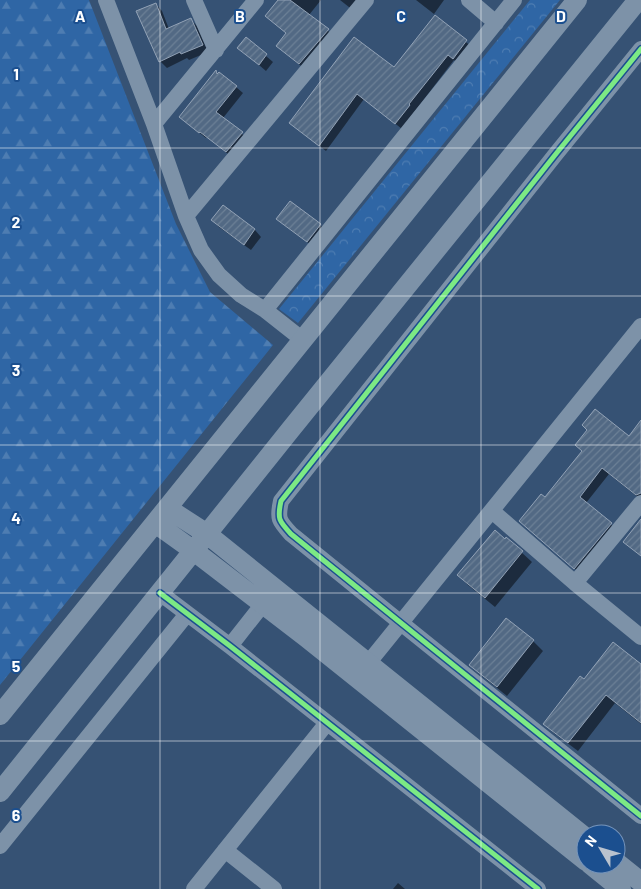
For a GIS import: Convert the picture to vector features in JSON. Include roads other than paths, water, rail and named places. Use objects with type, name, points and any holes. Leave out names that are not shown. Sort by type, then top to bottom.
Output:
[{"type":"street","points":[[106,0],[154,124],[186,216],[201,250],[220,275],[241,295],[265,310],[303,340]]},
{"type":"street","points":[[194,0],[216,50]]},
{"type":"street","points":[[154,124],[256,0]]},
{"type":"street","points":[[186,216],[366,0]]},
{"type":"street","points":[[469,0],[496,23]]},
{"type":"street","points":[[265,310],[514,0]]},
{"type":"street","points":[[0,715],[577,0]]},
{"type":"street","points":[[0,792],[638,0]]},
{"type":"street","points":[[641,49],[549,162],[281,501],[279,513],[281,523],[291,534],[641,816]]},
{"type":"street","points":[[363,671],[641,326]]},
{"type":"street","points":[[575,584],[641,503]]},
{"type":"street","points":[[492,511],[575,584],[641,637]]},
{"type":"street","points":[[161,516],[207,534],[363,671],[576,852]]},
{"type":"street","points":[[161,516],[194,550],[263,604],[363,671],[576,831]]},
{"type":"street","points":[[160,592],[538,889]]},
{"type":"street","points":[[230,646],[263,604]]},
{"type":"street","points":[[0,846],[187,614]]},
{"type":"street","points":[[194,889],[327,723]]},
{"type":"street","points":[[225,850],[274,889]]},
{"type":"street","points":[[626,870],[641,882]]},
{"type":"street","points":[[602,874],[621,889]]}]
